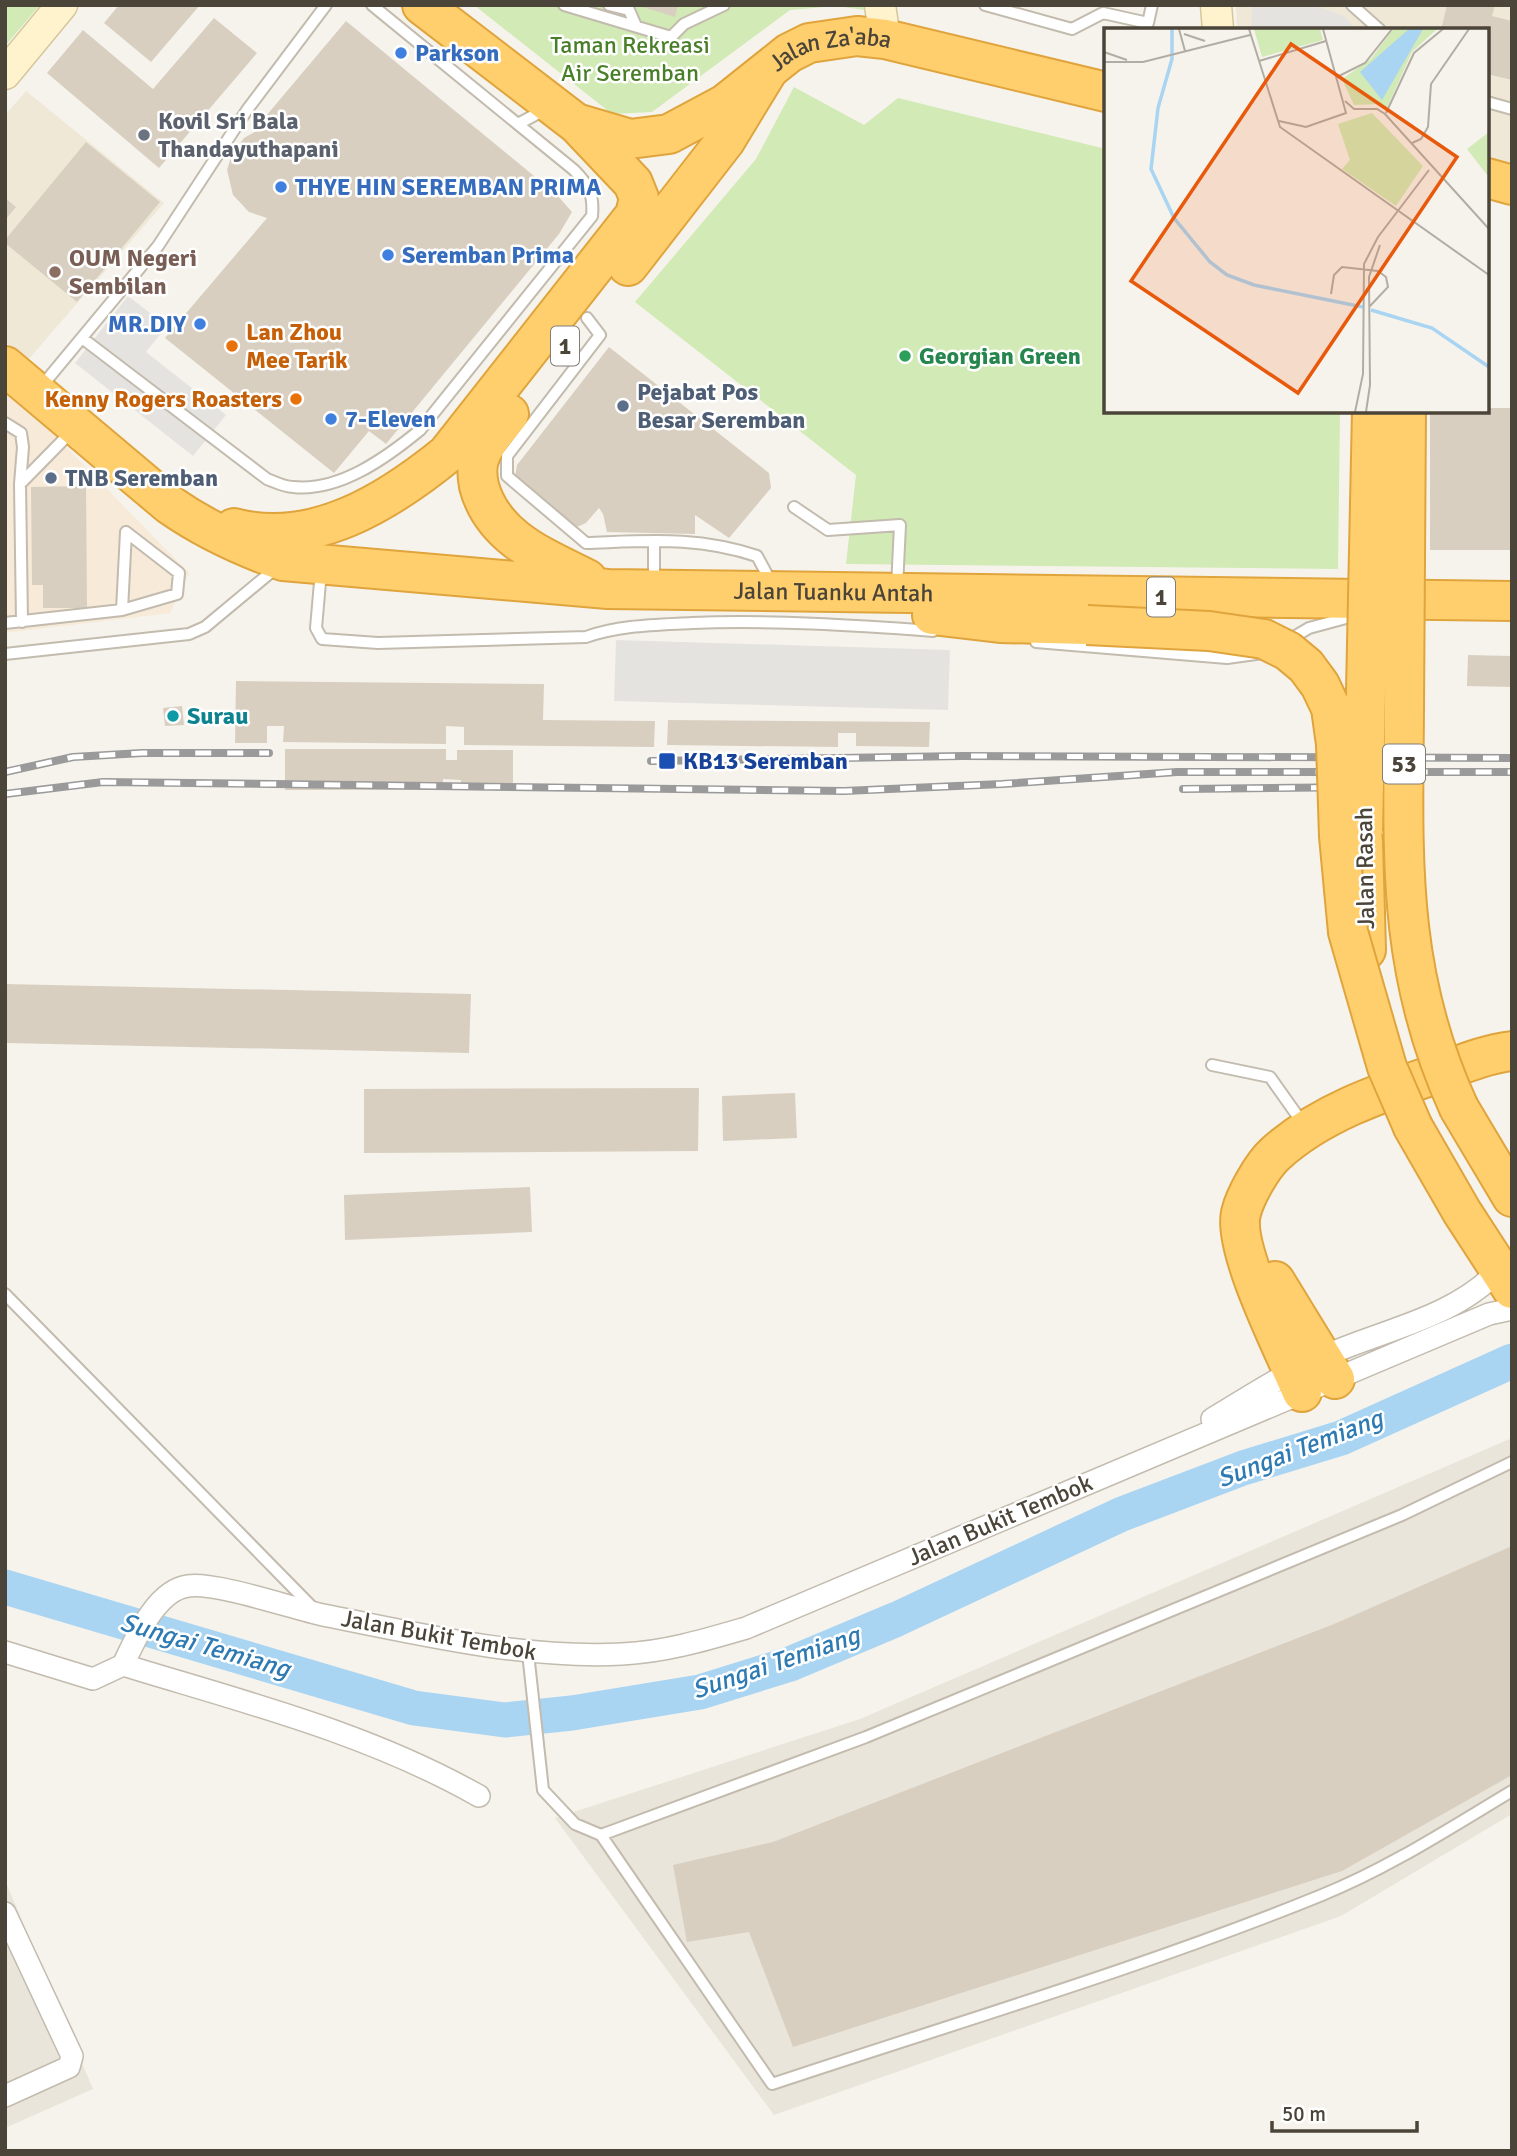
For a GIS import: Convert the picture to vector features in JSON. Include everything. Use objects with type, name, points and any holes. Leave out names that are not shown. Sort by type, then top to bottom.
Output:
[{"type":"highway","name":"1","points":[[5,366],[170,505],[249,532],[291,534],[326,526],[410,484],[447,454],[635,215],[639,198],[633,183],[565,114],[426,7]]},
{"type":"highway","name":"Jalan Za'aba","points":[[565,114],[630,139],[669,134],[725,104],[789,53],[809,43],[857,36],[883,22],[1104,91]]},
{"type":"highway","name":"1","points":[[608,589],[539,555],[507,533],[491,515],[477,476],[480,455],[498,428],[725,141],[767,72]]},
{"type":"highway","points":[[1489,179],[1512,185]]},
{"type":"highway","points":[[1489,202],[1512,207]]},
{"type":"highway","name":"Jalan Rasah","points":[[1372,413],[1363,841],[1369,1008],[1387,1067],[1413,1127],[1505,1280]]},
{"type":"highway","name":"Jalan Rasah","points":[[1406,413],[1406,918],[1425,1018],[1441,1067],[1464,1117],[1512,1197]]},
{"type":"highway","name":"Jalan Tuanku Antah","points":[[170,505],[196,523],[242,546],[283,561],[608,589],[1512,601]]},
{"type":"highway","points":[[785,591],[886,609],[1000,623],[1242,634],[1264,639],[1288,651],[1306,666],[1331,708],[1348,932],[1369,1008]]},
{"type":"highway","points":[[1313,1375],[1247,1264],[1240,1215],[1259,1176],[1273,1155],[1308,1130],[1372,1096],[1471,1061],[1512,1051]]},
{"type":"highway","points":[[1464,1117],[1512,1168]]},
{"type":"street","points":[[5,74],[62,5]]},
{"type":"street","points":[[1216,5],[1218,28]]},
{"type":"street","name":"Jalan Bukit Tembok","points":[[123,1665],[153,1613],[169,1593],[187,1586],[209,1588],[320,1614],[528,1653],[622,1654],[677,1647],[746,1629],[1141,1461],[1452,1306],[1481,1288],[1505,1280]]},
{"type":"street","name":"Jalan Bukit Tembok","points":[[1313,1375],[1489,1314],[1512,1309]]},
{"type":"street","points":[[5,1652],[93,1679],[123,1665],[354,1736],[431,1768],[479,1796]]},
{"type":"street","points":[[5,1913],[72,2056],[69,2067],[5,2096]]},
{"type":"lane","points":[[36,393],[158,246],[247,110],[326,5]]},
{"type":"lane","points":[[82,338],[267,479],[291,487],[314,487],[335,481],[390,454],[420,430],[592,216],[594,198],[587,183],[372,5]]},
{"type":"lane","points":[[564,5],[671,37],[684,24],[724,5]]},
{"type":"lane","points":[[609,5],[629,10],[636,26]]},
{"type":"lane","points":[[985,5],[1072,29],[1103,13],[1148,23],[1152,5]]},
{"type":"lane","points":[[1352,5],[1378,28]]},
{"type":"lane","points":[[1489,103],[1512,109]]},
{"type":"lane","points":[[518,124],[565,114]]},
{"type":"lane","points":[[587,318],[600,335],[507,456],[506,476],[586,543],[654,541],[722,544],[757,556],[785,591]]},
{"type":"lane","points":[[5,423],[21,433],[23,447],[20,484],[22,622]]},
{"type":"lane","points":[[20,484],[76,426]]},
{"type":"lane","points":[[794,507],[828,530],[900,525],[896,593]]},
{"type":"lane","points":[[5,622],[122,610],[177,594],[179,573],[126,532],[122,610]]},
{"type":"lane","points":[[654,541],[654,588]]},
{"type":"lane","points":[[5,654],[189,634],[205,627],[283,561]]},
{"type":"lane","points":[[322,565],[316,628],[322,639],[389,643],[586,637],[608,630],[643,625],[751,621],[942,632]]},
{"type":"lane","points":[[1024,641],[1213,657],[1248,657],[1267,652],[1309,628],[1380,608],[1426,601]]},
{"type":"lane","points":[[1212,1065],[1270,1077],[1287,1097],[1308,1130]]},
{"type":"lane","points":[[5,1294],[320,1614]]},
{"type":"lane","points":[[601,1835],[866,1737],[1402,1515],[1512,1462]]},
{"type":"lane","points":[[528,1653],[542,1790],[575,1824],[601,1835],[772,2084],[1110,1972],[1323,1895],[1407,1854],[1512,1791]]},
{"type":"shaded area","points":[[1236,5],[1512,5],[1512,174],[1489,168],[1489,28],[1237,28]]},
{"type":"shaded area","points":[[1252,5],[1314,5],[1344,16],[1355,28],[1251,28]]},
{"type":"shaded area","name":"OUM Negeri Sembilan","points":[[26,91],[164,203],[27,361],[5,342],[5,115]]},
{"type":"shaded area","points":[[128,296],[167,326],[146,352],[226,415],[193,456],[75,363]]},
{"type":"shaded area","name":"TNB Seremban","points":[[5,384],[189,573],[170,613],[5,633]]},
{"type":"shaded area","points":[[616,640],[950,650],[948,710],[614,701]]},
{"type":"shaded area","points":[[1512,1438],[1512,1814],[1341,1916],[774,2115],[555,1818],[860,1719]]},
{"type":"shaded area","points":[[5,1880],[93,2089],[5,2128]]},
{"type":"green space","points":[[5,5],[40,5],[5,46]]},
{"type":"green space","name":"Taman Rekreasi Air Seremban","points":[[474,5],[871,5],[872,11],[836,6],[790,10],[652,112],[612,114]]},
{"type":"green space","name":"Georgian Green","points":[[794,87],[864,125],[898,98],[1104,149],[1104,413],[1340,413],[1338,569],[846,564],[856,475],[635,302],[756,159]]},
{"type":"building","points":[[119,5],[200,5],[151,62],[104,23]]},
{"type":"building","points":[[636,5],[678,5],[675,17]]},
{"type":"building","points":[[1447,5],[1495,5],[1492,16],[1512,21],[1512,80],[1489,74],[1489,28],[1441,28]]},
{"type":"building","points":[[214,18],[257,53],[159,168],[47,73],[83,30],[153,89]]},
{"type":"building","name":"Seremban Prima","points":[[346,21],[557,195],[572,212],[559,234],[386,444],[369,431],[334,473],[165,338],[267,218],[249,212],[233,195],[227,170],[232,154],[244,138],[272,122],[266,116]]},
{"type":"building","points":[[86,142],[160,202],[77,302],[5,243],[5,240]]},
{"type":"building","points":[[5,198],[16,207],[5,220]]},
{"type":"building","name":"Pejabat Pos Besar Seremban","points":[[609,347],[769,473],[771,488],[729,538],[695,515],[695,534],[607,532],[599,508],[586,523],[577,527],[515,476],[517,465]]},
{"type":"building","points":[[1489,408],[1512,408],[1512,550],[1430,550],[1430,413],[1489,413]]},
{"type":"building","points":[[86,486],[87,608],[43,608],[43,585],[32,585],[31,487]]},
{"type":"building","points":[[1468,655],[1512,656],[1512,687],[1467,686]]},
{"type":"building","points":[[236,681],[544,684],[543,720],[655,721],[654,747],[464,745],[464,727],[446,726],[446,744],[283,742],[284,726],[267,726],[267,743],[235,743]]},
{"type":"building","name":"Surau","points":[[182,706],[184,725],[165,726],[163,708]]},
{"type":"building","points":[[668,720],[930,722],[929,747],[856,746],[856,733],[838,733],[838,747],[667,745]]},
{"type":"building","points":[[285,749],[446,749],[446,760],[457,760],[457,750],[513,750],[513,790],[461,790],[461,780],[443,779],[443,790],[285,790]]},
{"type":"building","points":[[5,984],[471,994],[469,1053],[5,1043]]},
{"type":"building","points":[[699,1088],[698,1151],[364,1153],[364,1089]]},
{"type":"building","points":[[795,1093],[797,1138],[723,1141],[722,1096]]},
{"type":"building","points":[[530,1187],[532,1232],[345,1240],[344,1195]]},
{"type":"building","points":[[1512,1546],[1512,1775],[1342,1871],[793,2047],[749,1932],[687,1942],[673,1865],[773,1842],[1334,1624]]},
{"type":"waterway","name":"Sungai Temiang","points":[[5,1587],[414,1708],[505,1720],[572,1713],[700,1692],[790,1664],[897,1619],[1122,1514],[1243,1468],[1341,1438],[1512,1361]]},
{"type":"railway","points":[[5,772],[73,757],[142,753],[269,753]]},
{"type":"railway","points":[[651,761],[963,756],[1512,758]]},
{"type":"railway","points":[[5,794],[103,782],[844,791],[1177,772],[1512,772]]},
{"type":"railway","points":[[1183,789],[1372,787]]},
{"type":"place","name":"Parkson","points":[[401,53]]},
{"type":"place","name":"Kovil Sri Bala Thandayuthapani","points":[[144,135]]},
{"type":"place","name":"THYE HIN SEREMBAN PRIMA","points":[[281,187]]},
{"type":"place","name":"Seremban Prima","points":[[388,255]]},
{"type":"place","name":"OUM Negeri Sembilan","points":[[55,272]]},
{"type":"place","name":"MR.DIY","points":[[200,324]]},
{"type":"place","name":"Lan Zhou Mee Tarik","points":[[232,346]]},
{"type":"place","name":"Georgian Green","points":[[905,356]]},
{"type":"place","name":"Kenny Rogers Roasters","points":[[296,399]]},
{"type":"place","name":"Pejabat Pos Besar Seremban","points":[[623,406]]},
{"type":"place","name":"7-Eleven","points":[[331,419]]},
{"type":"place","name":"TNB Seremban","points":[[51,478]]},
{"type":"place","name":"Surau","points":[[173,716]]},
{"type":"place","name":"KB13 Seremban","points":[[667,761]]}]
